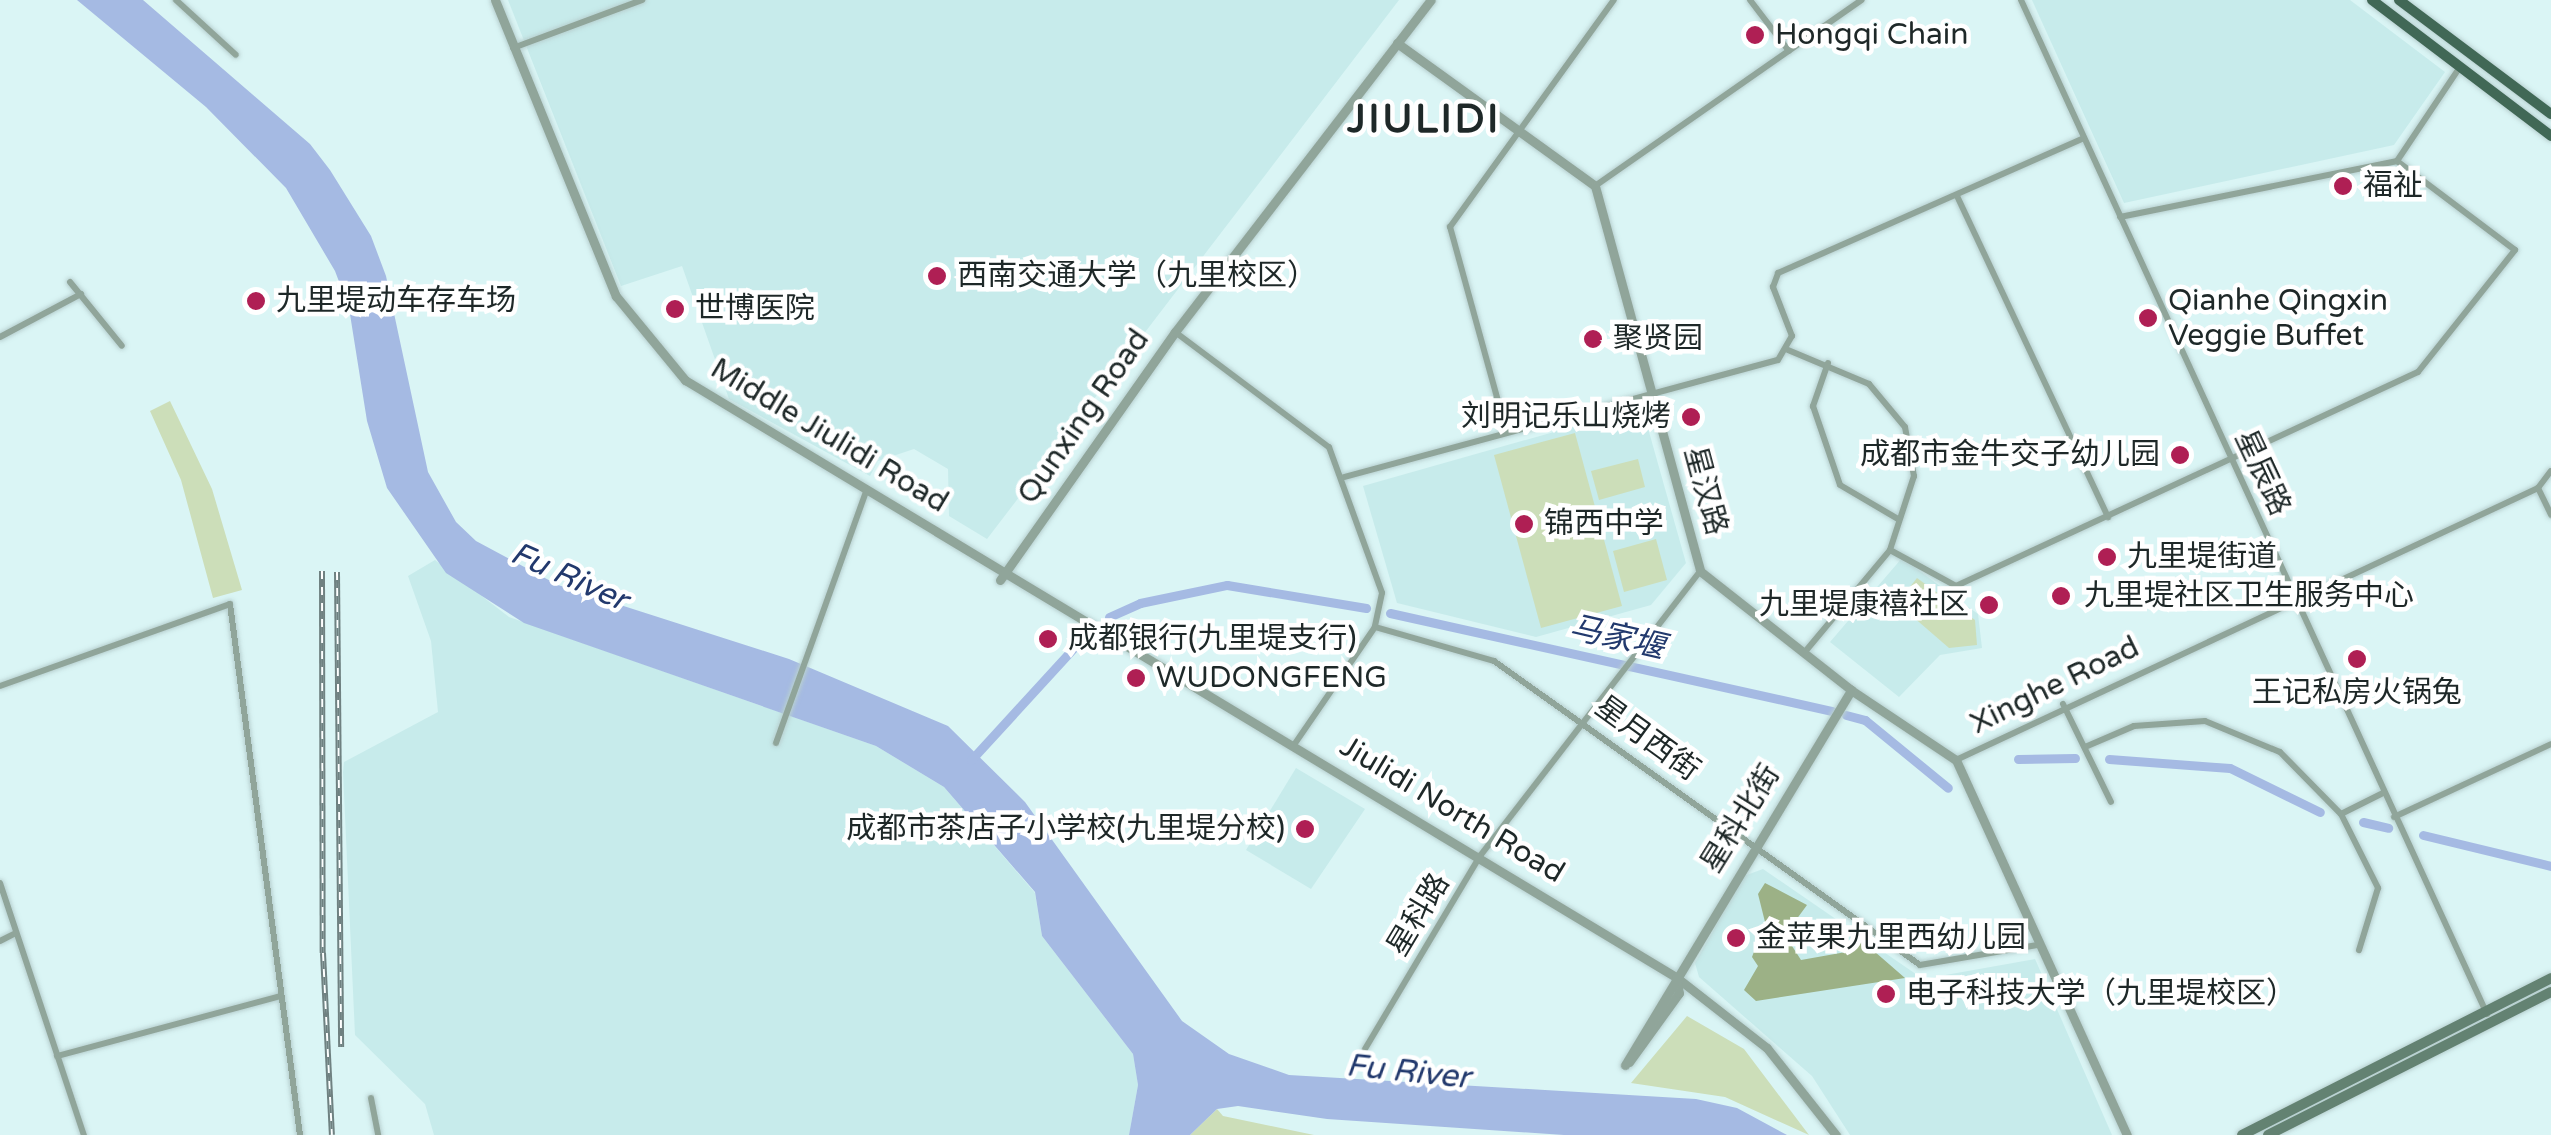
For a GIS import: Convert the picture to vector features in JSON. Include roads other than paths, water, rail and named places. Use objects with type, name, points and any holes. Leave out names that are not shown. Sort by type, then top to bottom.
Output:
[{"type":"main road","points":[[2372,0],[2551,136]]},
{"type":"main road","points":[[2399,0],[2551,114]]},
{"type":"main road","points":[[2268,1135],[2551,978]]},
{"type":"main road","points":[[2242,1135],[2487,1014],[2551,992]]},
{"type":"street","points":[[176,0],[236,55]]},
{"type":"street","name":"Middle Jiulidi Road","points":[[495,0],[602,267],[645,336],[714,402],[867,489],[1004,575]]},
{"type":"street","points":[[513,48],[642,0]]},
{"type":"street","name":"Qunxing Road","points":[[1004,575],[1175,332],[1431,0]]},
{"type":"street","points":[[1506,430],[1450,227],[1516,128],[1614,0]]},
{"type":"street","points":[[1750,0],[1790,51]]},
{"type":"street","points":[[1397,43],[1595,186],[1862,0]]},
{"type":"street","name":"星辰路","points":[[2021,0],[2487,1014]]},
{"type":"street","points":[[2120,218],[2397,161],[2460,67]]},
{"type":"street","points":[[1344,476],[1778,360],[1788,350],[1792,336],[1773,287],[1778,273],[2084,138]]},
{"type":"street","points":[[1890,550],[1956,586],[2418,372],[2515,250],[2397,161]]},
{"type":"street","name":"星汉路","points":[[1595,186],[1700,571],[1851,690],[1956,760]]},
{"type":"street","points":[[1957,196],[2108,517]]},
{"type":"street","points":[[70,282],[122,346]]},
{"type":"street","points":[[0,338],[81,294]]},
{"type":"street","points":[[1175,332],[1329,447],[1344,476],[1382,593],[1375,628],[1294,744]]},
{"type":"street","points":[[1788,350],[1828,363],[1869,384],[1905,427],[1914,476],[1890,550],[1804,653]]},
{"type":"street","points":[[1828,363],[1813,406],[1840,486],[1898,519]]},
{"type":"street","name":"Xinghe Road","points":[[1956,760],[2064,704],[2538,488],[2551,471]]},
{"type":"street","points":[[2538,488],[2551,515]]},
{"type":"street","points":[[777,740],[867,489]]},
{"type":"street","name":"星科路","points":[[1366,1049],[1480,856],[1581,719],[1700,571]]},
{"type":"street","name":"Jiulidi North Road","points":[[1004,575],[1294,744],[1676,977],[1768,1048],[1836,1135]]},
{"type":"street","points":[[0,686],[230,604],[300,1135]]},
{"type":"street","name":"星月西街","points":[[1375,628],[1494,661],[1581,719],[1920,965],[2038,945]]},
{"type":"street","name":"星科北街","points":[[1676,977],[1851,690]]},
{"type":"street","points":[[2064,704],[2110,802]]},
{"type":"street","points":[[2085,747],[2134,726],[2205,721],[2280,752],[2341,814],[2378,888],[2358,950]]},
{"type":"street","points":[[2394,817],[2551,744]]},
{"type":"street","points":[[1956,760],[2127,1135]]},
{"type":"street","points":[[2341,814],[2383,794]]},
{"type":"street","points":[[0,883],[84,1135]]},
{"type":"street","points":[[0,940],[16,933]]},
{"type":"street","points":[[1676,977],[1679,993],[1642,1053],[1625,1065],[1643,1034],[1676,977]]},
{"type":"street","points":[[57,1056],[282,996]]},
{"type":"street","points":[[371,1098],[378,1135]]},
{"type":"water","points":[[77,0],[143,0],[310,144],[330,170],[371,236],[386,276],[428,472],[456,522],[476,541],[558,585],[789,659],[948,726],[1025,802],[1182,1021],[1229,1054],[1289,1075],[1696,1099],[1737,1108],[1787,1135],[1564,1135],[1327,1119],[1238,1106],[1217,1109],[1190,1135],[1129,1135],[1138,1085],[1133,1054],[1042,936],[1035,892],[944,787],[876,746],[524,623],[446,573],[387,488],[367,421],[349,308],[335,271],[286,188],[206,107]]},
{"type":"waterway","name":"马家堰","points":[[1109,617],[1140,603],[1227,585],[1366,608]]},
{"type":"waterway","name":"马家堰","points":[[1390,613],[1832,711]]},
{"type":"waterway","name":"马家堰","points":[[971,760],[1081,640]]},
{"type":"waterway","name":"马家堰","points":[[1846,715],[1865,720],[1948,788]]},
{"type":"waterway","name":"马家堰","points":[[2018,759],[2075,758]]},
{"type":"waterway","name":"马家堰","points":[[2109,759],[2230,768],[2320,812]]},
{"type":"waterway","name":"马家堰","points":[[2363,822],[2388,828]]},
{"type":"waterway","name":"马家堰","points":[[2423,835],[2551,866]]},
{"type":"railway","points":[[322,571],[323,953],[332,1135]]},
{"type":"railway","points":[[337,572],[341,1047]]},
{"type":"place","name":"Hongqi Chain","points":[[1755,35]]},
{"type":"place","name":"福祉","points":[[2343,186]]},
{"type":"place","name":"西南交通大学（九里校区）","points":[[937,276]]},
{"type":"place","name":"九里堤动车存车场","points":[[256,301]]},
{"type":"place","name":"世博医院","points":[[675,309]]},
{"type":"place","name":"Qianhe Qingxin Veggie Buffet","points":[[2148,318]]},
{"type":"place","name":"聚贤园","points":[[1593,339]]},
{"type":"place","name":"刘明记乐山烧烤","points":[[1691,417]]},
{"type":"place","name":"成都市金牛交子幼儿园","points":[[2180,455]]},
{"type":"place","name":"锦西中学","points":[[1524,524]]},
{"type":"place","name":"九里堤街道","points":[[2107,557]]},
{"type":"place","name":"九里堤社区卫生服务中心","points":[[2061,596]]},
{"type":"place","name":"九里堤康禧社区","points":[[1989,605]]},
{"type":"place","name":"成都银行(九里堤支行)","points":[[1048,639]]},
{"type":"place","name":"王记私房火锅兔","points":[[2357,659]]},
{"type":"place","name":"WUDONGFENG","points":[[1136,678]]},
{"type":"place","name":"成都市茶店子小学校(九里堤分校)","points":[[1305,829]]},
{"type":"place","name":"金苹果九里西幼儿园","points":[[1736,938]]},
{"type":"place","name":"电子科技大学（九里堤校区）","points":[[1886,994]]},
{"type":"district","name":"JIULIDI","points":[[1424,119]]},
{"type":"water label","name":"Fu River","points":[[569,577]]},
{"type":"water label","name":"Fu River","points":[[1408,1072]]}]
